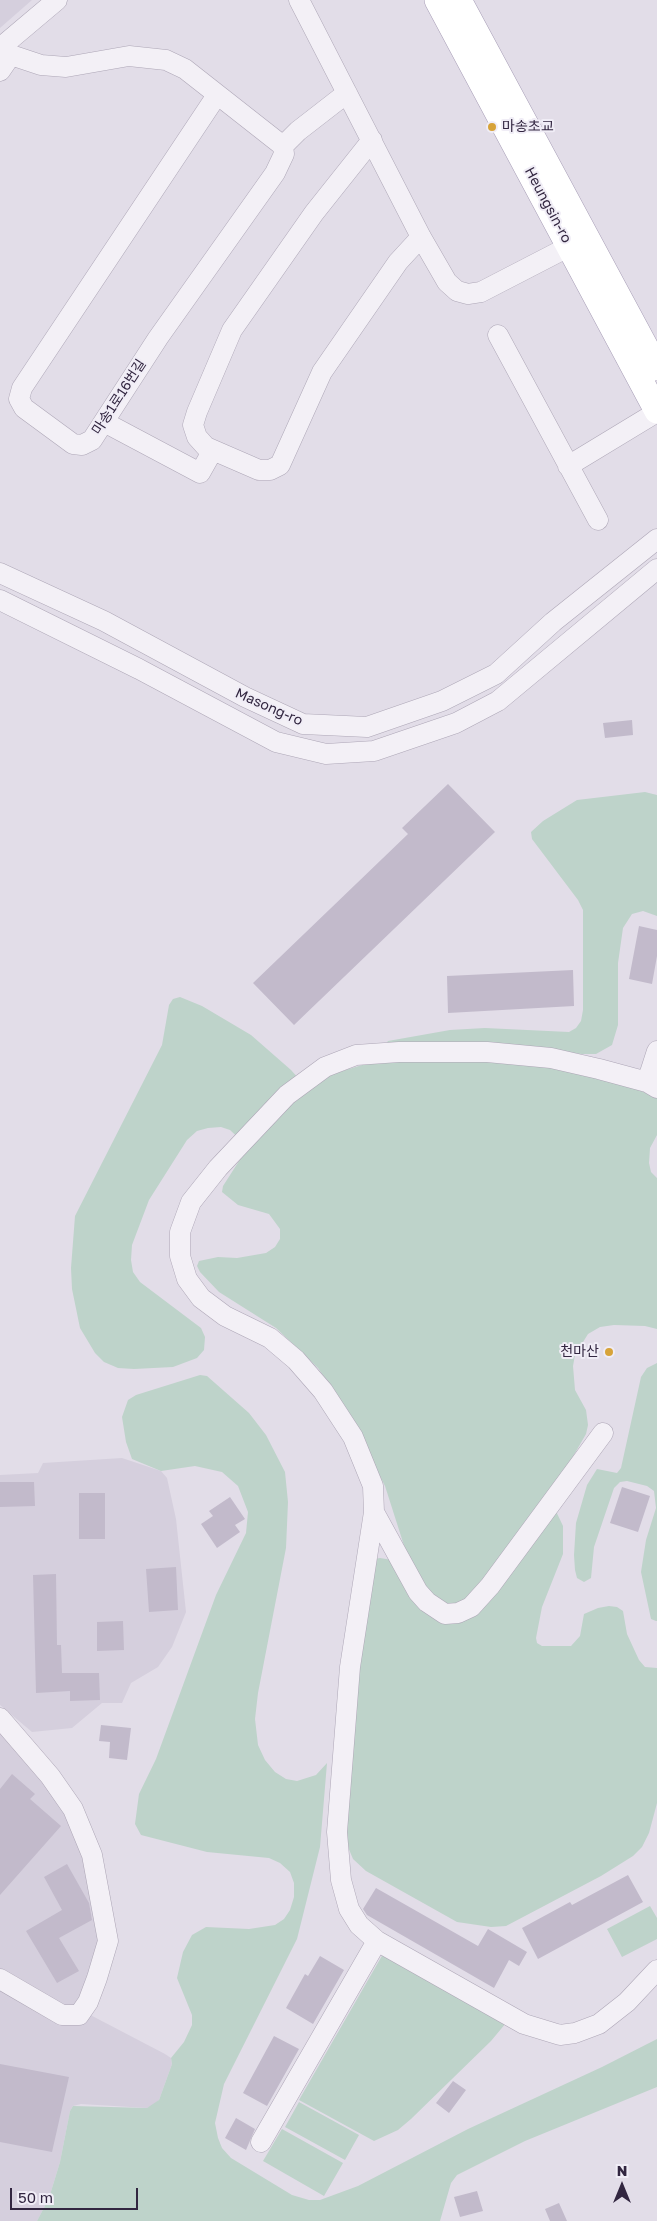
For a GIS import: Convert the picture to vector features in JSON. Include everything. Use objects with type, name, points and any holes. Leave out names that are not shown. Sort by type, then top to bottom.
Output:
[{"type":"main road","name":"Heungsin-ro","points":[[437,0],[657,411]]},
{"type":"main road","name":"Heungsin-ro","points":[[459,0],[657,368]]},
{"type":"street","points":[[57,0],[3,55],[41,65],[66,67],[130,56],[166,60],[185,69],[283,146],[298,131],[347,93]]},
{"type":"street","points":[[299,0],[421,237],[447,282],[456,291],[468,294],[481,292],[570,246]]},
{"type":"street","name":"마송1로16번길","points":[[217,95],[22,388],[19,399],[24,408],[73,444],[82,445],[92,440],[158,338],[275,173],[284,154],[283,146]]},
{"type":"street","points":[[372,140],[320,206],[232,330],[193,425],[197,437],[206,447],[259,470],[270,470],[280,465],[322,372],[398,262],[421,237]]},
{"type":"street","points":[[498,335],[598,520]]},
{"type":"street","points":[[568,466],[657,411]]},
{"type":"street","points":[[104,422],[200,473],[213,450]]},
{"type":"street","name":"Masong-ro","points":[[0,573],[104,622],[245,697],[303,724],[367,726],[442,701],[496,674],[553,622],[657,539]]},
{"type":"street","name":"Masong-ro","points":[[0,600],[138,669],[276,742],[326,754],[374,751],[456,723],[498,701],[657,569]]},
{"type":"street","points":[[657,1051],[652,1085],[551,1058],[487,1052],[399,1052],[356,1055],[325,1067],[287,1095],[218,1168],[191,1202],[180,1232],[180,1256],[187,1279],[201,1298],[225,1316],[270,1338],[296,1360],[323,1391],[353,1437],[374,1486],[374,1512],[350,1667],[337,1832],[341,1880],[349,1909],[359,1925],[377,1940],[524,2024],[560,2035],[575,2033],[599,2024],[627,2002],[657,1970]]},
{"type":"street","points":[[374,1512],[422,1597],[435,1609],[444,1614],[458,1613],[470,1607],[490,1586],[602,1433]]},
{"type":"street","points":[[0,1718],[50,1776],[73,1809],[92,1855],[108,1940],[105,1956],[88,2002],[79,2015],[62,2015],[0,1979]]},
{"type":"street","points":[[261,2142],[377,1940]]},
{"type":"shaded area","points":[[0,0],[32,0],[0,28]]},
{"type":"shaded area","points":[[122,1458],[161,1471],[167,1478],[176,1519],[186,1612],[172,1647],[158,1667],[131,1683],[122,1703],[102,1703],[72,1728],[32,1732],[0,1705],[0,1475],[38,1473],[43,1463]]},
{"type":"shaded area","points":[[0,1731],[58,1796],[88,1858],[102,1940],[77,2008],[165,2054],[171,2058],[172,2064],[159,2100],[153,2106],[147,2108],[81,2104],[73,2106],[70,2111],[60,2162],[49,2198],[37,2221],[0,2221]]},
{"type":"green space","points":[[645,792],[657,795],[657,916],[643,911],[632,914],[623,928],[618,963],[618,1025],[612,1045],[596,1054],[582,1054],[496,1046],[385,1045],[388,1041],[450,1030],[485,1028],[569,1032],[576,1028],[581,1021],[583,1010],[583,910],[578,900],[532,839],[531,832],[543,821],[577,800]]},
{"type":"green space","points":[[180,997],[202,1006],[251,1035],[291,1070],[308,1089],[332,1074],[369,1063],[457,1059],[548,1066],[630,1086],[657,1098],[657,1135],[650,1148],[649,1163],[651,1172],[657,1178],[657,1329],[645,1326],[614,1325],[600,1327],[588,1334],[575,1355],[573,1366],[575,1390],[586,1410],[588,1425],[586,1434],[563,1474],[554,1507],[563,1526],[563,1554],[542,1607],[536,1638],[537,1643],[542,1646],[571,1646],[580,1636],[584,1614],[609,1606],[617,1607],[623,1611],[627,1634],[639,1660],[645,1667],[657,1668],[657,1803],[649,1833],[642,1847],[633,1856],[601,1876],[506,1926],[491,1927],[457,1922],[366,1871],[353,1859],[348,1847],[346,1835],[348,1744],[375,1559],[392,1560],[408,1558],[385,1486],[347,1412],[318,1368],[276,1328],[219,1292],[200,1272],[197,1266],[199,1261],[218,1257],[237,1258],[266,1253],[275,1247],[280,1239],[280,1229],[269,1214],[238,1205],[222,1192],[223,1186],[248,1147],[230,1130],[221,1127],[208,1128],[197,1131],[187,1140],[149,1200],[132,1245],[131,1260],[133,1272],[140,1282],[201,1328],[205,1337],[204,1350],[197,1358],[173,1367],[118,1368],[104,1362],[95,1353],[80,1328],[72,1289],[71,1268],[75,1216],[162,1045],[169,1005],[173,999]]},
{"type":"green space","points":[[657,1363],[656,1621],[651,1619],[641,1572],[646,1540],[656,1508],[654,1491],[647,1486],[627,1481],[620,1482],[614,1488],[594,1547],[591,1578],[584,1582],[577,1578],[574,1555],[576,1523],[587,1485],[597,1469],[617,1473],[621,1468],[641,1377],[647,1368]]},
{"type":"green space","points":[[200,1375],[207,1376],[249,1413],[266,1435],[285,1472],[288,1502],[286,1548],[258,1693],[255,1719],[258,1745],[265,1760],[275,1772],[286,1779],[297,1781],[316,1775],[327,1763],[320,1847],[297,1939],[224,2084],[215,2123],[222,2148],[231,2158],[292,2195],[309,2200],[320,2200],[358,2186],[468,2129],[602,2067],[657,2039],[657,2087],[525,2141],[457,2175],[451,2183],[440,2221],[37,2221],[49,2198],[60,2162],[70,2111],[73,2106],[147,2108],[159,2100],[172,2064],[171,2058],[184,2042],[192,2025],[192,2015],[177,1978],[183,1952],[192,1935],[206,1927],[249,1929],[275,1925],[284,1919],[290,1910],[294,1897],[294,1883],[290,1872],[280,1863],[269,1858],[207,1852],[141,1835],[135,1824],[139,1794],[156,1759],[216,1595],[246,1533],[248,1512],[238,1486],[222,1472],[195,1466],[161,1471],[132,1459],[126,1442],[122,1417],[128,1400],[136,1395]]},
{"type":"green space","points":[[650,1906],[657,1918],[657,1939],[622,1957],[607,1929]]},
{"type":"green space","points":[[383,1954],[506,2023],[491,2041],[411,2119],[398,2130],[374,2141],[299,2100]]},
{"type":"green space","points":[[299,2102],[359,2135],[345,2160],[285,2127]]},
{"type":"green space","points":[[282,2129],[343,2163],[324,2196],[263,2161]]},
{"type":"building","points":[[632,720],[633,735],[605,738],[603,723]]},
{"type":"building","points":[[448,784],[495,832],[294,1025],[253,983],[408,834],[402,828]]},
{"type":"building","points":[[639,926],[657,930],[657,956],[652,984],[629,979]]},
{"type":"building","points":[[573,970],[574,1006],[448,1013],[447,976]]},
{"type":"building","points":[[0,1482],[34,1482],[35,1506],[0,1507]]},
{"type":"building","points":[[622,1487],[650,1496],[638,1532],[610,1523]]},
{"type":"building","points":[[79,1493],[105,1493],[105,1539],[79,1539]]},
{"type":"building","points":[[230,1497],[245,1519],[235,1525],[240,1532],[217,1548],[201,1524],[213,1516],[209,1511]]},
{"type":"building","points":[[176,1567],[178,1610],[149,1612],[146,1569]]},
{"type":"building","points":[[56,1574],[57,1645],[61,1645],[62,1673],[99,1673],[100,1700],[70,1701],[70,1691],[36,1693],[33,1575]]},
{"type":"building","points":[[123,1621],[124,1650],[97,1651],[97,1622]]},
{"type":"building","points":[[101,1725],[131,1728],[127,1760],[109,1758],[110,1742],[99,1741]]},
{"type":"building","points":[[12,1774],[35,1794],[30,1799],[61,1826],[0,1895],[0,1789]]},
{"type":"building","points":[[67,1864],[89,1903],[92,1920],[59,1938],[79,1971],[57,1983],[26,1931],[62,1910],[44,1877]]},
{"type":"building","points":[[628,1875],[643,1902],[538,1959],[522,1928],[570,1902],[572,1905]]},
{"type":"building","points":[[376,1888],[478,1946],[488,1929],[527,1952],[519,1966],[509,1960],[494,1988],[367,1915],[363,1909]]},
{"type":"building","points":[[320,1956],[344,1970],[313,2024],[286,2008],[305,1974],[308,1976]]},
{"type":"building","points":[[274,2036],[299,2049],[267,2106],[243,2093]]},
{"type":"building","points":[[0,2064],[69,2077],[52,2152],[0,2142]]},
{"type":"building","points":[[453,2081],[466,2090],[449,2113],[436,2103]]},
{"type":"building","points":[[236,2118],[255,2129],[246,2150],[225,2138]]},
{"type":"building","points":[[477,2191],[483,2211],[460,2217],[454,2197]]},
{"type":"building","points":[[559,2203],[567,2221],[550,2221],[545,2209]]},
{"type":"place","name":"마송초교","points":[[492,127]]},
{"type":"place","name":"천마산","points":[[609,1352]]}]
